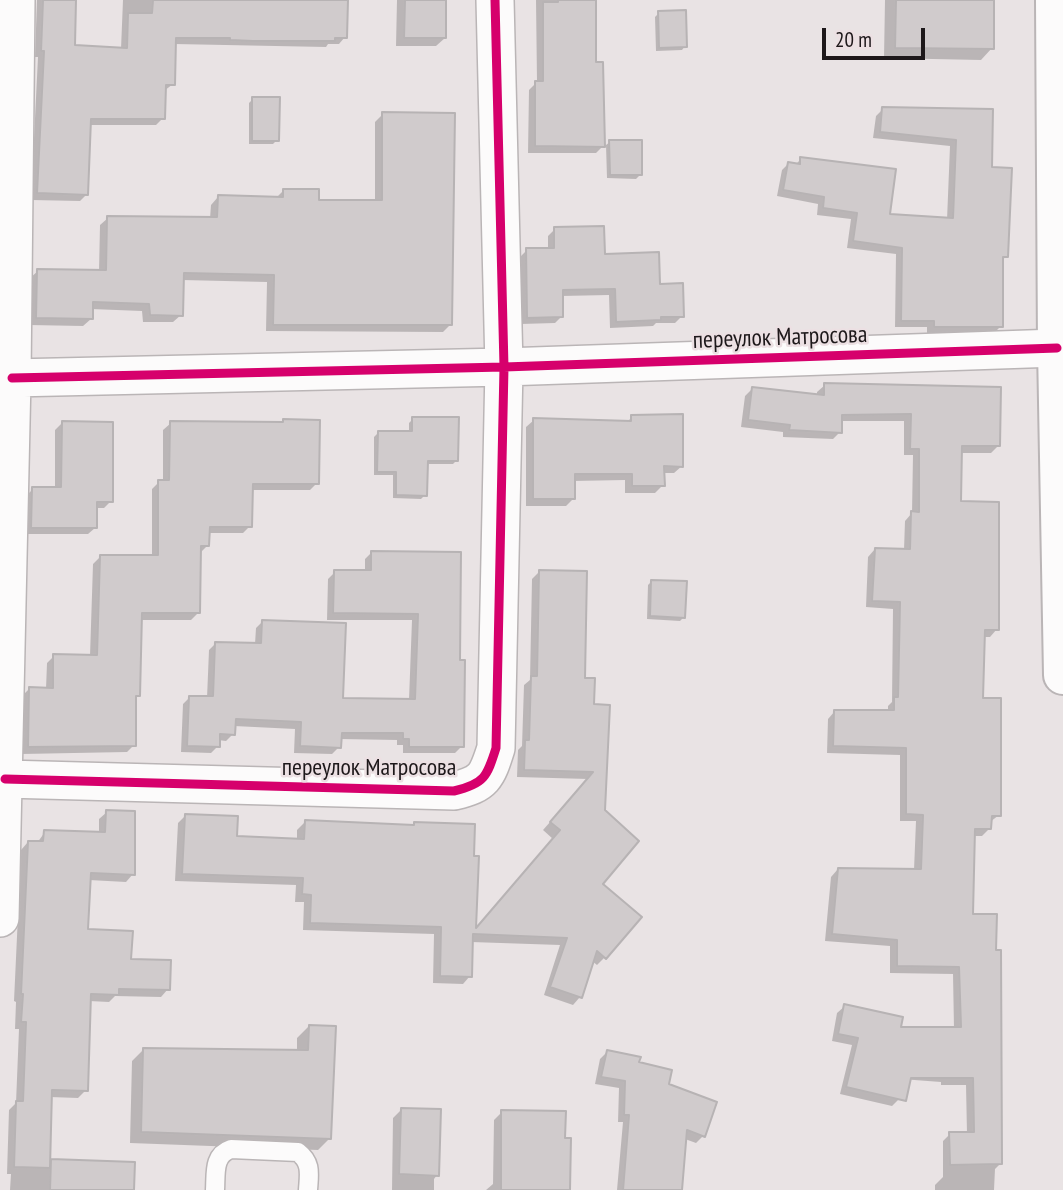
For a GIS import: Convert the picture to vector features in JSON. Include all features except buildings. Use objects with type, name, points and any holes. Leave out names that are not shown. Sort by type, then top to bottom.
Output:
[{"type":"street","points":[[0,918],[12,378],[16,0]]},
{"type":"street","name":"переулок Матросова","points":[[5,779],[454,791],[476,786],[490,770],[496,748],[504,367],[495,0]]},
{"type":"street","points":[[1055,0],[1057,348],[1063,675]]},
{"type":"street","name":"переулок Матросова","points":[[12,378],[504,367],[1057,348]]},
{"type":"lane","points":[[215,1190],[218,1158],[224,1151],[232,1149],[290,1150],[298,1153],[306,1158],[309,1165],[308,1190]]},
{"type":"cycle path","points":[[5,779],[454,791],[478,782],[487,773],[496,748],[504,367],[495,0]]},
{"type":"cycle path","points":[[12,378],[504,367],[1057,348]]}]
